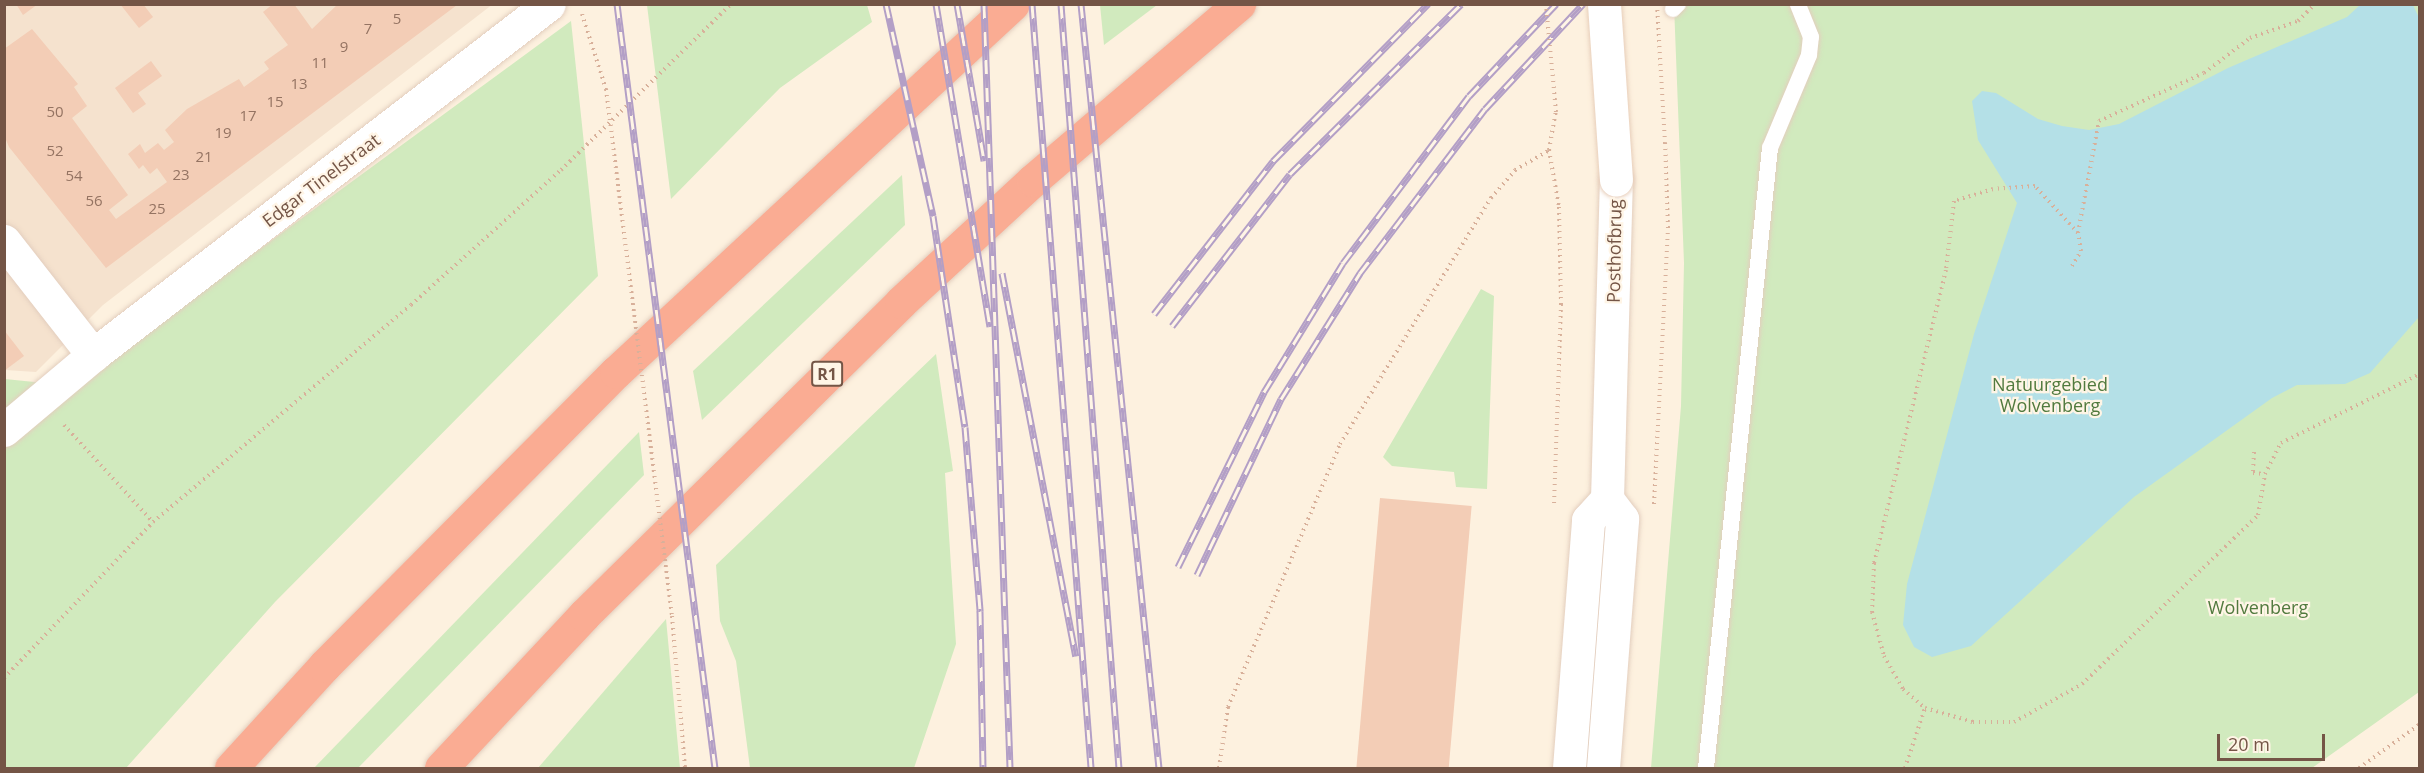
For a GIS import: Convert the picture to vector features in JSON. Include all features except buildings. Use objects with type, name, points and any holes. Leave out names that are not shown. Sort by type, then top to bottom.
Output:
[{"type":"highway","points":[[231,768],[324,666],[616,372],[1013,4]]},
{"type":"highway","name":"R1","points":[[441,768],[584,615],[901,302],[1034,180],[1239,4]]},
{"type":"street","name":"Posthofbrug","points":[[1604,4],[1616,180],[1606,499]]},
{"type":"street","name":"Edgar Tinelstraat","points":[[4,430],[93,355],[549,5]]},
{"type":"street","points":[[4,241],[93,355]]},
{"type":"street","points":[[1569,768],[1588,520],[1606,499],[1622,519],[1603,768]]},
{"type":"lane","points":[[1706,768],[1770,148],[1809,55],[1811,37],[1798,4]]},
{"type":"path","points":[[4,678],[153,522],[411,305],[561,170],[731,4]]},
{"type":"path","points":[[1546,4],[1556,112],[1549,150],[1560,221],[1553,521]]},
{"type":"path","points":[[2072,266],[2081,251],[2078,233],[2100,121],[2204,73],[2250,38],[2298,21],[2315,4]]},
{"type":"path","points":[[549,5],[584,15],[606,89],[672,616],[685,768]]},
{"type":"path","points":[[1654,513],[1668,228],[1665,143],[1669,6]]},
{"type":"path","points":[[1219,768],[1222,732],[1236,685],[1340,444],[1491,198],[1515,170],[1549,150]]},
{"type":"path","points":[[2078,233],[2035,186],[1993,189],[1954,201],[1946,270],[1874,563],[1872,612],[1884,656],[1903,689],[1925,708],[1974,722],[2014,722],[2082,684],[2258,515],[2265,474],[2281,443],[2420,374]]},
{"type":"path","points":[[42,400],[153,522]]},
{"type":"path","points":[[2254,452],[2253,473],[2265,474]]},
{"type":"path","points":[[1905,768],[1925,708]]},
{"type":"path","points":[[2359,768],[2420,724]]},
{"type":"shaded area","points":[[493,4],[103,305],[36,372],[5,370],[4,5]]},
{"type":"green space","points":[[1100,4],[1157,5],[1104,45]]},
{"type":"green space","points":[[647,5],[867,5],[872,22],[780,88],[671,199]]},
{"type":"green space","name":"Natuurgebied Wolvenberg","points":[[1674,5],[2419,5],[2419,692],[2312,768],[1651,768],[1681,406],[1684,263]]},
{"type":"green space","points":[[571,21],[598,276],[275,602],[126,768],[5,768],[5,379],[73,386]]},
{"type":"green space","points":[[902,175],[905,225],[702,420],[693,371]]},
{"type":"green space","points":[[1481,289],[1494,296],[1487,489],[1456,487],[1454,472],[1392,466],[1383,457]]},
{"type":"green space","points":[[936,354],[953,471],[945,473],[956,644],[914,768],[750,768],[736,661],[720,621],[716,565]]},
{"type":"green space","points":[[639,432],[644,475],[358,768],[314,768]]},
{"type":"green space","points":[[666,619],[680,768],[538,768]]},
{"type":"water","points":[[2360,5],[2413,5],[2419,18],[2419,317],[2370,373],[2345,384],[2297,385],[2272,398],[2134,497],[1971,646],[1932,657],[1914,647],[1903,625],[1907,584],[1974,334],[2017,203],[1978,140],[1972,101],[1982,91],[1996,93],[2038,119],[2062,126],[2089,130],[2119,124],[2228,68],[2347,17]]},
{"type":"railway","points":[[617,4],[715,768]]},
{"type":"railway","points":[[886,4],[933,216],[965,427],[980,611],[983,768]]},
{"type":"railway","points":[[936,4],[990,327]]},
{"type":"railway","points":[[957,4],[984,161]]},
{"type":"railway","points":[[984,4],[1010,768]]},
{"type":"railway","points":[[1032,4],[1091,768]]},
{"type":"railway","points":[[1061,4],[1119,768]]},
{"type":"railway","points":[[1081,4],[1159,768]]},
{"type":"railway","points":[[1154,314],[1273,161],[1428,4]]},
{"type":"railway","points":[[1172,326],[1290,174],[1461,4]]},
{"type":"railway","points":[[1178,567],[1264,392],[1343,263],[1469,96],[1556,4]]},
{"type":"railway","points":[[1197,575],[1281,399],[1360,273],[1485,109],[1583,4]]},
{"type":"railway","points":[[1002,273],[1076,656]]},
{"type":"park label","name":"Wolvenberg","points":[[2258,607]]}]
